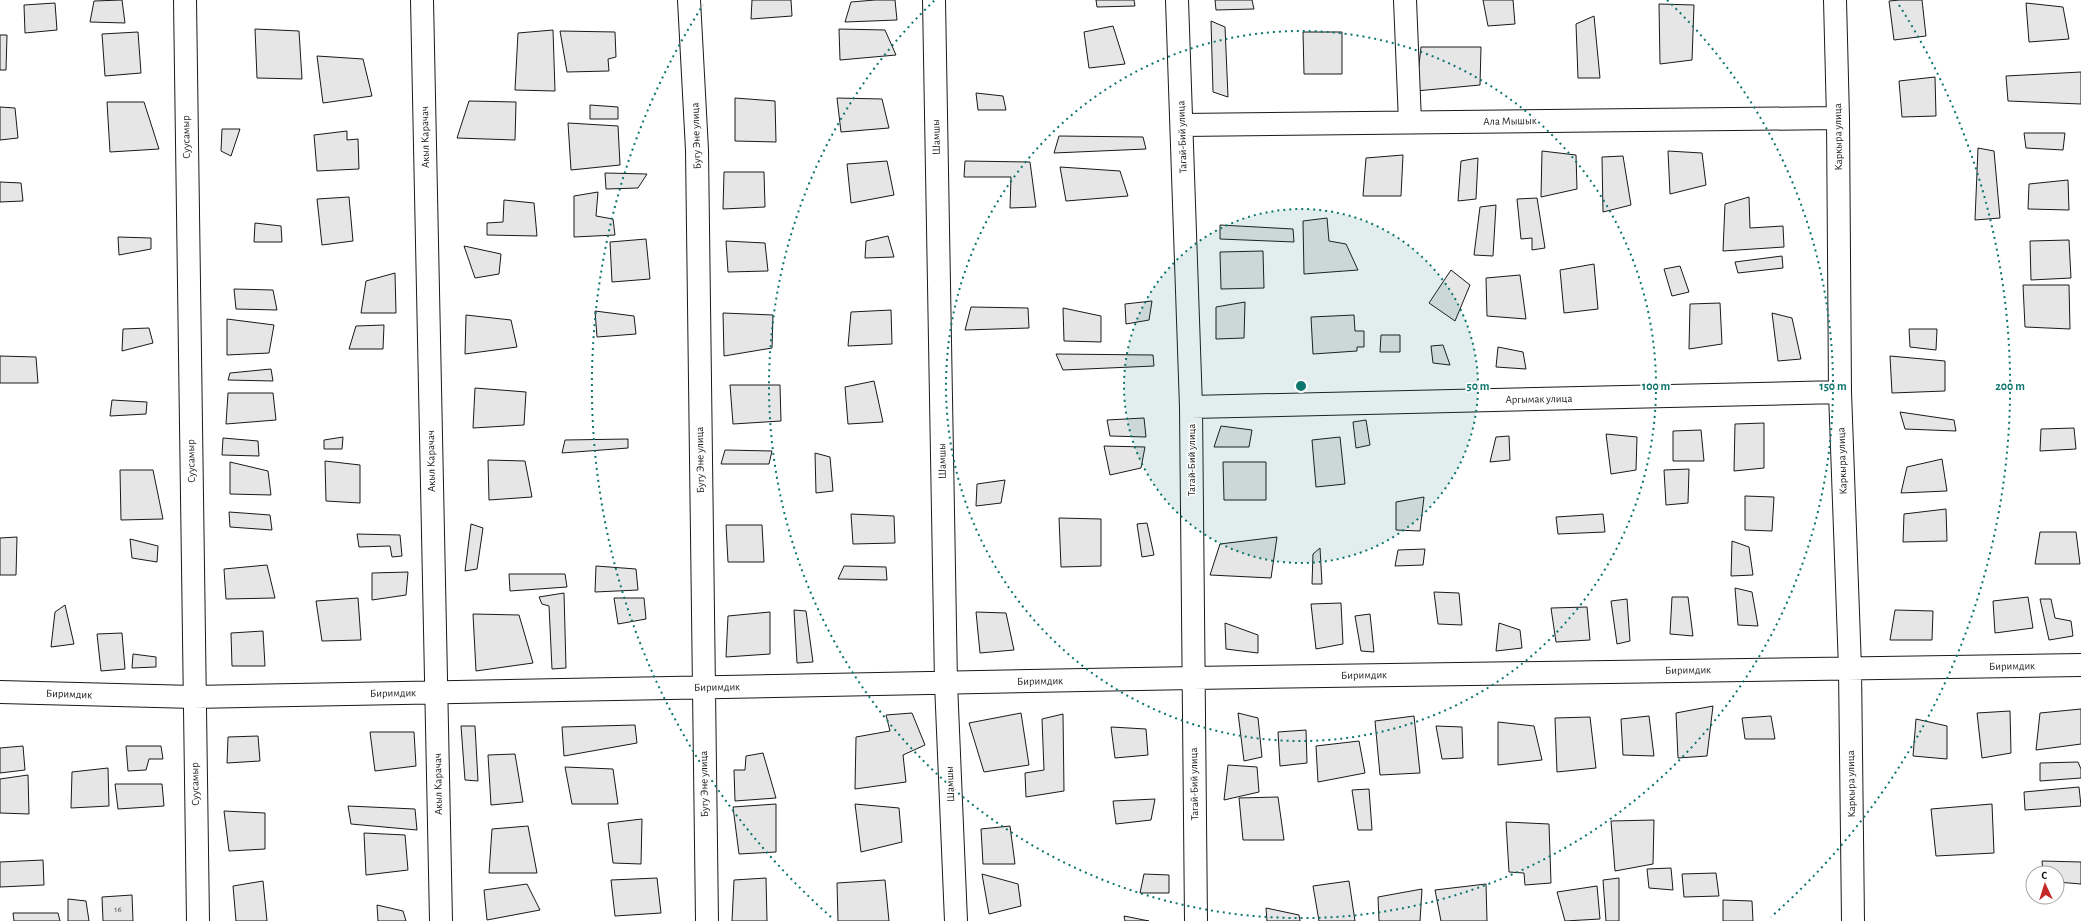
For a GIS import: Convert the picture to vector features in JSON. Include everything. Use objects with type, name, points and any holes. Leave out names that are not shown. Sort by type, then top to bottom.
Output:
[{"type":"street","name":"Суусамыр","points":[[185,0],[198,921]]},
{"type":"street","name":"Акыл Карачач","points":[[422,0],[441,921]]},
{"type":"street","name":"Бугу Эне улица","points":[[689,0],[697,150],[707,921]]},
{"type":"street","name":"Шамшы","points":[[934,0],[946,683],[956,921]]},
{"type":"street","name":"Тагай-Бий улица","points":[[1177,0],[1191,407],[1196,921]]},
{"type":"street","points":[[1405,0],[1410,122]]},
{"type":"street","name":"Каркыра улица","points":[[1835,0],[1838,118],[1840,392],[1850,668],[1853,921]]},
{"type":"street","name":"Ала Мышык","points":[[1182,125],[1838,118]]},
{"type":"street","name":"Аргымак улица","points":[[1191,407],[1840,392]]},
{"type":"street","name":"Биримдик","points":[[0,692],[194,697],[1193,678],[2081,665]]},
{"type":"building","points":[[122,0],[125,23],[90,22],[94,1]]},
{"type":"building","points":[[752,0],[791,0],[792,16],[751,19]]},
{"type":"building","points":[[895,0],[897,20],[845,22],[851,2]]},
{"type":"building","points":[[1096,0],[1134,0],[1135,6],[1097,7]]},
{"type":"building","points":[[1215,0],[1252,0],[1254,9],[1216,10]]},
{"type":"building","points":[[1483,0],[1513,0],[1515,24],[1488,26]]},
{"type":"building","points":[[1922,0],[1926,36],[1894,40],[1889,1]]},
{"type":"building","points":[[55,3],[57,30],[25,33],[24,5]]},
{"type":"building","points":[[2026,3],[2063,7],[2069,39],[2029,42]]},
{"type":"building","points":[[1659,4],[1694,5],[1692,60],[1660,64]]},
{"type":"building","points":[[1594,16],[1600,78],[1578,78],[1576,24]]},
{"type":"building","points":[[1211,21],[1225,27],[1228,97],[1213,92]]},
{"type":"building","points":[[1113,26],[1125,64],[1089,68],[1084,32]]},
{"type":"building","points":[[255,29],[299,31],[302,79],[257,78]]},
{"type":"building","points":[[839,29],[885,30],[896,55],[840,60]]},
{"type":"building","points":[[553,30],[555,91],[515,90],[518,33]]},
{"type":"building","points":[[560,31],[615,32],[616,57],[608,59],[609,71],[567,72]]},
{"type":"building","points":[[138,32],[141,73],[105,76],[102,34]]},
{"type":"building","points":[[1303,32],[1342,32],[1342,74],[1304,74]]},
{"type":"building","points":[[0,35],[7,35],[6,70],[0,70]]},
{"type":"building","points":[[1421,47],[1481,47],[1480,85],[1416,91]]},
{"type":"building","points":[[317,56],[363,59],[372,96],[323,103]]},
{"type":"building","points":[[2081,72],[2081,104],[2008,101],[2006,76]]},
{"type":"building","points":[[1935,77],[1936,116],[1902,117],[1899,81]]},
{"type":"building","points":[[976,93],[1003,96],[1006,110],[978,110]]},
{"type":"building","points":[[735,98],[775,101],[776,142],[735,141]]},
{"type":"building","points":[[837,98],[882,99],[889,128],[841,132]]},
{"type":"building","points":[[469,101],[516,102],[515,140],[457,138]]},
{"type":"building","points":[[107,102],[144,102],[159,149],[110,152]]},
{"type":"building","points":[[590,105],[618,107],[618,119],[590,119]]},
{"type":"building","points":[[0,107],[15,108],[18,138],[0,140]]},
{"type":"building","points":[[568,123],[618,126],[620,165],[571,170]]},
{"type":"building","points":[[222,129],[240,129],[231,156],[221,151]]},
{"type":"building","points":[[347,131],[347,140],[358,139],[359,169],[317,171],[314,135]]},
{"type":"building","points":[[2024,133],[2065,133],[2063,150],[2026,148]]},
{"type":"building","points":[[1059,136],[1143,137],[1146,149],[1054,153]]},
{"type":"building","points":[[1978,148],[1994,151],[2000,218],[1975,220]]},
{"type":"building","points":[[1542,151],[1576,155],[1577,189],[1541,197]]},
{"type":"building","points":[[1668,151],[1702,153],[1706,185],[1670,194]]},
{"type":"building","points":[[1403,155],[1401,196],[1363,196],[1366,158]]},
{"type":"building","points":[[1623,156],[1631,205],[1603,212],[1602,157]]},
{"type":"building","points":[[1478,158],[1476,199],[1458,201],[1461,161]]},
{"type":"building","points":[[887,161],[894,195],[851,203],[847,164]]},
{"type":"building","points":[[965,161],[1030,162],[1036,207],[1010,208],[1011,177],[964,177]]},
{"type":"building","points":[[1060,167],[1120,171],[1128,196],[1066,201]]},
{"type":"building","points":[[724,172],[764,172],[765,207],[723,209]]},
{"type":"building","points":[[605,173],[647,174],[638,188],[606,189]]},
{"type":"building","points":[[2068,180],[2069,210],[2028,209],[2029,184]]},
{"type":"building","points":[[0,182],[21,183],[23,201],[0,202]]},
{"type":"building","points":[[598,192],[596,216],[613,219],[615,235],[574,237],[574,196]]},
{"type":"building","points":[[349,197],[353,241],[322,245],[317,199]]},
{"type":"building","points":[[1749,197],[1750,228],[1783,226],[1784,247],[1723,251],[1725,204]]},
{"type":"building","points":[[1537,198],[1545,248],[1532,250],[1532,238],[1521,239],[1517,199]]},
{"type":"building","points":[[504,200],[534,203],[537,236],[487,235],[487,223],[503,222]]},
{"type":"building","points":[[1496,205],[1493,256],[1474,255],[1480,207]]},
{"type":"building","points":[[1327,218],[1329,241],[1346,244],[1358,270],[1304,274],[1303,221]]},
{"type":"building","points":[[255,223],[281,226],[282,242],[254,242]]},
{"type":"building","points":[[1220,225],[1293,229],[1294,242],[1220,239]]},
{"type":"building","points":[[888,236],[894,257],[865,258],[866,241]]},
{"type":"building","points":[[118,237],[151,238],[151,249],[119,255]]},
{"type":"building","points":[[646,239],[650,279],[612,282],[610,242]]},
{"type":"building","points":[[2069,240],[2071,278],[2031,280],[2030,241]]},
{"type":"building","points":[[726,241],[765,243],[768,271],[728,272]]},
{"type":"building","points":[[464,246],[501,254],[499,274],[475,278]]},
{"type":"building","points":[[1263,251],[1264,288],[1221,289],[1220,252]]},
{"type":"building","points":[[1782,256],[1783,268],[1738,273],[1735,262]]},
{"type":"building","points":[[1594,264],[1598,309],[1564,313],[1560,270]]},
{"type":"building","points":[[1680,266],[1689,292],[1672,296],[1664,269]]},
{"type":"building","points":[[1451,270],[1470,285],[1455,321],[1429,303]]},
{"type":"building","points":[[395,273],[396,313],[361,313],[366,281]]},
{"type":"building","points":[[1520,275],[1526,319],[1487,316],[1486,278]]},
{"type":"building","points":[[2023,285],[2069,285],[2070,329],[2025,327]]},
{"type":"building","points":[[234,289],[273,290],[277,310],[236,309]]},
{"type":"building","points":[[1152,301],[1149,320],[1126,324],[1125,304]]},
{"type":"building","points":[[1245,302],[1244,338],[1216,339],[1216,307]]},
{"type":"building","points":[[1720,303],[1722,344],[1689,349],[1690,304]]},
{"type":"building","points":[[971,307],[1028,308],[1029,328],[965,330]]},
{"type":"building","points":[[1063,308],[1101,316],[1101,342],[1064,341]]},
{"type":"building","points":[[891,310],[892,344],[848,346],[851,312]]},
{"type":"building","points":[[595,311],[634,316],[636,334],[597,337]]},
{"type":"building","points":[[723,313],[773,315],[772,348],[724,356]]},
{"type":"building","points":[[1772,313],[1792,318],[1801,359],[1778,361]]},
{"type":"building","points":[[466,315],[511,320],[517,347],[465,354]]},
{"type":"building","points":[[1354,315],[1355,331],[1364,331],[1364,347],[1357,347],[1357,351],[1313,354],[1311,317]]},
{"type":"building","points":[[227,319],[274,325],[269,353],[227,355]]},
{"type":"building","points":[[384,325],[383,349],[349,349],[356,326]]},
{"type":"building","points":[[149,328],[153,343],[122,351],[123,329]]},
{"type":"building","points":[[1909,329],[1937,329],[1936,350],[1910,347]]},
{"type":"building","points":[[1381,335],[1400,335],[1400,352],[1380,352]]},
{"type":"building","points":[[1443,345],[1450,365],[1433,363],[1431,346]]},
{"type":"building","points":[[1498,347],[1523,352],[1526,369],[1496,367]]},
{"type":"building","points":[[1056,354],[1153,355],[1154,366],[1063,370]]},
{"type":"building","points":[[0,356],[36,357],[38,383],[0,383]]},
{"type":"building","points":[[1890,356],[1945,361],[1945,391],[1892,393]]},
{"type":"building","points":[[271,369],[273,381],[228,380],[230,373]]},
{"type":"building","points":[[874,381],[883,422],[848,424],[845,387]]},
{"type":"building","points":[[730,385],[780,385],[781,421],[733,424]]},
{"type":"building","points":[[475,388],[526,392],[524,425],[473,428]]},
{"type":"building","points":[[228,393],[273,393],[276,420],[226,424]]},
{"type":"building","points":[[112,400],[147,402],[146,414],[110,416]]},
{"type":"building","points":[[1900,412],[1954,420],[1956,431],[1905,429]]},
{"type":"building","points":[[1144,418],[1146,437],[1110,436],[1107,420]]},
{"type":"building","points":[[1366,420],[1370,445],[1356,448],[1353,422]]},
{"type":"building","points":[[1764,423],[1764,468],[1734,471],[1735,424]]},
{"type":"building","points":[[1221,426],[1252,430],[1249,447],[1214,447]]},
{"type":"building","points":[[2074,428],[2076,449],[2040,451],[2041,429]]},
{"type":"building","points":[[1701,430],[1704,461],[1673,461],[1673,431]]},
{"type":"building","points":[[1606,434],[1637,437],[1636,470],[1611,474]]},
{"type":"building","points":[[1509,436],[1510,460],[1490,462],[1496,437]]},
{"type":"building","points":[[343,437],[342,449],[324,449],[324,440]]},
{"type":"building","points":[[1340,437],[1345,484],[1316,487],[1312,440]]},
{"type":"building","points":[[223,438],[258,441],[259,456],[222,455]]},
{"type":"building","points":[[628,439],[628,448],[562,453],[565,440]]},
{"type":"building","points":[[1104,446],[1145,447],[1141,468],[1110,475]]},
{"type":"building","points":[[725,450],[772,451],[769,464],[721,464]]},
{"type":"building","points":[[815,453],[830,457],[833,491],[816,493]]},
{"type":"building","points":[[1942,459],[1947,491],[1901,493],[1907,467]]},
{"type":"building","points":[[488,460],[525,461],[532,497],[489,500]]},
{"type":"building","points":[[325,461],[360,465],[360,503],[326,501]]},
{"type":"building","points":[[230,462],[268,471],[271,495],[230,494]]},
{"type":"building","points":[[1223,462],[1266,462],[1266,500],[1224,500]]},
{"type":"building","points":[[1689,469],[1688,503],[1666,505],[1664,470]]},
{"type":"building","points":[[120,470],[153,470],[163,519],[121,520]]},
{"type":"building","points":[[1005,480],[1001,503],[976,506],[977,484]]},
{"type":"building","points":[[1745,496],[1774,497],[1772,531],[1745,530]]},
{"type":"building","points":[[1424,497],[1420,531],[1396,530],[1396,502]]},
{"type":"building","points":[[1946,509],[1947,541],[1903,542],[1904,514]]},
{"type":"building","points":[[229,512],[270,515],[272,530],[230,527]]},
{"type":"building","points":[[851,514],[894,516],[895,543],[853,544]]},
{"type":"building","points":[[1603,514],[1605,532],[1558,534],[1556,517]]},
{"type":"building","points":[[1059,518],[1101,519],[1101,566],[1061,567]]},
{"type":"building","points":[[1147,523],[1154,555],[1142,557],[1137,524]]},
{"type":"building","points":[[471,524],[483,528],[477,569],[465,571]]},
{"type":"building","points":[[726,525],[762,525],[764,562],[728,562]]},
{"type":"building","points":[[2040,532],[2076,532],[2080,564],[2035,564]]},
{"type":"building","points":[[357,534],[400,535],[402,556],[392,557],[390,546],[359,547]]},
{"type":"building","points":[[17,537],[16,575],[0,575],[0,538]]},
{"type":"building","points":[[1277,537],[1271,578],[1210,575],[1220,544]]},
{"type":"building","points":[[130,539],[158,546],[157,562],[132,558]]},
{"type":"building","points":[[1732,541],[1749,547],[1753,575],[1731,576]]},
{"type":"building","points":[[1320,548],[1322,584],[1312,584],[1313,554]]},
{"type":"building","points":[[1425,549],[1423,565],[1395,566],[1398,550]]},
{"type":"building","points":[[267,565],[275,598],[226,599],[224,569]]},
{"type":"building","points":[[596,566],[636,569],[638,590],[595,592]]},
{"type":"building","points":[[844,566],[886,567],[887,580],[838,579]]},
{"type":"building","points":[[408,572],[406,595],[372,600],[372,573]]},
{"type":"building","points":[[509,574],[565,574],[567,587],[510,591]]},
{"type":"building","points":[[1735,588],[1752,592],[1758,626],[1738,625]]},
{"type":"building","points":[[1434,592],[1459,593],[1462,625],[1438,624]]},
{"type":"building","points":[[564,593],[566,668],[552,669],[549,606],[542,604],[539,597]]},
{"type":"building","points":[[1672,597],[1688,597],[1693,636],[1670,634]]},
{"type":"building","points":[[2028,597],[2033,628],[1995,633],[1993,601]]},
{"type":"building","points":[[358,598],[361,640],[322,641],[316,601]]},
{"type":"building","points":[[614,598],[644,598],[646,619],[618,624]]},
{"type":"building","points":[[1627,599],[1630,641],[1617,644],[1611,601]]},
{"type":"building","points":[[2040,599],[2051,599],[2055,618],[2071,621],[2073,636],[2049,640]]},
{"type":"building","points":[[1341,603],[1343,644],[1316,649],[1311,604]]},
{"type":"building","points":[[65,605],[74,644],[51,647],[55,612]]},
{"type":"building","points":[[1587,607],[1590,640],[1556,642],[1551,608]]},
{"type":"building","points":[[794,610],[806,611],[813,662],[797,663]]},
{"type":"building","points":[[1895,610],[1933,611],[1932,640],[1890,640]]},
{"type":"building","points":[[770,612],[770,654],[726,657],[728,616]]},
{"type":"building","points":[[976,612],[1006,613],[1014,650],[980,653]]},
{"type":"building","points":[[473,614],[519,615],[533,663],[476,671]]},
{"type":"building","points":[[1370,614],[1374,652],[1361,651],[1355,616]]},
{"type":"building","points":[[1225,623],[1258,635],[1258,653],[1226,649]]},
{"type":"building","points":[[1499,623],[1520,630],[1522,648],[1496,651]]},
{"type":"building","points":[[263,631],[265,666],[232,666],[231,633]]},
{"type":"building","points":[[122,633],[125,669],[101,671],[97,634]]},
{"type":"building","points":[[133,654],[156,657],[156,667],[132,668]]},
{"type":"building","points":[[1713,706],[1707,756],[1678,758],[1676,713]]},
{"type":"building","points":[[2081,709],[2081,744],[2036,750],[2040,713]]},
{"type":"building","points":[[2010,711],[2011,753],[1982,758],[1977,713]]},
{"type":"building","points":[[912,713],[925,745],[903,755],[906,782],[855,789],[856,737],[890,731],[886,715]]},
{"type":"building","points":[[1021,713],[1029,765],[984,772],[969,723]]},
{"type":"building","points":[[1238,713],[1258,718],[1262,757],[1244,761]]},
{"type":"building","points":[[1063,714],[1064,791],[1026,797],[1025,773],[1044,770],[1042,719]]},
{"type":"building","points":[[1414,716],[1420,773],[1380,775],[1375,721]]},
{"type":"building","points":[[1649,716],[1654,756],[1623,755],[1621,719]]},
{"type":"building","points":[[1771,716],[1775,739],[1745,739],[1742,718]]},
{"type":"building","points":[[1590,717],[1596,768],[1557,772],[1555,718]]},
{"type":"building","points":[[1916,719],[1947,726],[1947,759],[1913,756]]},
{"type":"building","points":[[1498,722],[1534,726],[1542,760],[1498,765]]},
{"type":"building","points":[[635,725],[637,743],[564,756],[562,727]]},
{"type":"building","points":[[461,726],[475,726],[478,781],[465,780]]},
{"type":"building","points":[[1436,726],[1462,727],[1463,758],[1442,759]]},
{"type":"building","points":[[1111,727],[1146,729],[1148,755],[1115,758]]},
{"type":"building","points":[[1306,730],[1307,763],[1280,766],[1278,732]]},
{"type":"building","points":[[370,732],[414,732],[416,766],[375,771]]},
{"type":"building","points":[[258,736],[260,761],[227,763],[228,737]]},
{"type":"building","points":[[1359,741],[1365,773],[1318,782],[1316,746]]},
{"type":"building","points":[[23,746],[25,770],[0,773],[0,748]]},
{"type":"building","points":[[126,746],[161,746],[163,759],[149,759],[146,770],[128,771]]},
{"type":"building","points":[[763,753],[776,798],[735,801],[734,770],[745,770],[746,756]]},
{"type":"building","points":[[515,754],[523,802],[491,805],[488,755]]},
{"type":"building","points":[[2078,762],[2081,769],[2081,778],[2040,781],[2040,763]]},
{"type":"building","points":[[1228,765],[1257,767],[1259,792],[1224,800]]},
{"type":"building","points":[[565,767],[613,769],[618,804],[572,804]]},
{"type":"building","points":[[108,768],[109,806],[71,808],[72,772]]},
{"type":"building","points":[[28,775],[29,814],[0,813],[0,779]]},
{"type":"building","points":[[115,784],[162,784],[164,806],[118,809]]},
{"type":"building","points":[[2079,787],[2081,806],[2025,810],[2024,792]]},
{"type":"building","points":[[1369,789],[1372,830],[1358,830],[1352,790]]},
{"type":"building","points":[[1278,797],[1284,840],[1243,840],[1239,798]]},
{"type":"building","points":[[1155,799],[1151,820],[1116,824],[1113,801]]},
{"type":"building","points":[[776,804],[776,852],[739,854],[733,807]]},
{"type":"building","points":[[855,804],[899,808],[902,842],[861,852]]},
{"type":"building","points":[[1992,804],[1994,853],[1936,856],[1931,809]]},
{"type":"building","points":[[348,806],[415,809],[417,830],[351,824]]},
{"type":"building","points":[[224,811],[265,813],[265,849],[229,851]]},
{"type":"building","points":[[642,819],[641,864],[613,863],[608,823]]},
{"type":"building","points":[[1654,820],[1653,864],[1615,871],[1611,821]]},
{"type":"building","points":[[1506,822],[1549,824],[1551,883],[1525,885],[1524,873],[1509,872]]},
{"type":"building","points":[[528,826],[537,873],[489,873],[492,829]]},
{"type":"building","points":[[1010,826],[1015,864],[983,864],[981,829]]},
{"type":"building","points":[[364,833],[405,835],[408,870],[366,875]]},
{"type":"building","points":[[43,860],[44,885],[0,887],[0,862]]},
{"type":"building","points":[[2042,861],[2081,862],[2081,884],[2065,883],[2065,865],[2042,865]]},
{"type":"building","points":[[1671,868],[1673,890],[1649,888],[1647,869]]},
{"type":"building","points":[[1716,873],[1719,896],[1684,897],[1682,874]]},
{"type":"building","points":[[982,874],[1018,884],[1021,906],[989,914]]},
{"type":"building","points":[[1144,874],[1169,875],[1169,893],[1140,893]]},
{"type":"building","points":[[657,878],[661,913],[615,916],[611,880]]},
{"type":"building","points":[[766,878],[767,921],[732,921],[734,880]]},
{"type":"building","points":[[1619,878],[1619,921],[1606,921],[1603,880]]},
{"type":"building","points":[[885,880],[889,921],[838,921],[837,883]]},
{"type":"building","points":[[263,881],[267,921],[236,921],[233,886]]},
{"type":"building","points":[[1349,881],[1355,921],[1319,921],[1313,886]]},
{"type":"building","points":[[527,884],[540,910],[487,920],[484,890]]},
{"type":"building","points":[[1486,884],[1487,921],[1441,921],[1435,890]]},
{"type":"building","points":[[1597,886],[1600,919],[1565,921],[1557,892]]},
{"type":"building","points":[[1422,889],[1420,921],[1379,921],[1378,897]]},
{"type":"building","points":[[132,895],[133,921],[103,921],[102,897]]},
{"type":"building","points":[[68,899],[86,901],[89,921],[68,921]]},
{"type":"building","points":[[1723,900],[1752,901],[1753,921],[1723,921]]},
{"type":"building","points":[[377,905],[403,911],[406,921],[378,921]]},
{"type":"building","points":[[1266,908],[1299,915],[1300,921],[1267,921]]},
{"type":"building","points":[[13,913],[58,913],[60,921],[14,921]]},
{"type":"building","points":[[1124,916],[1149,921],[1125,921]]}]
